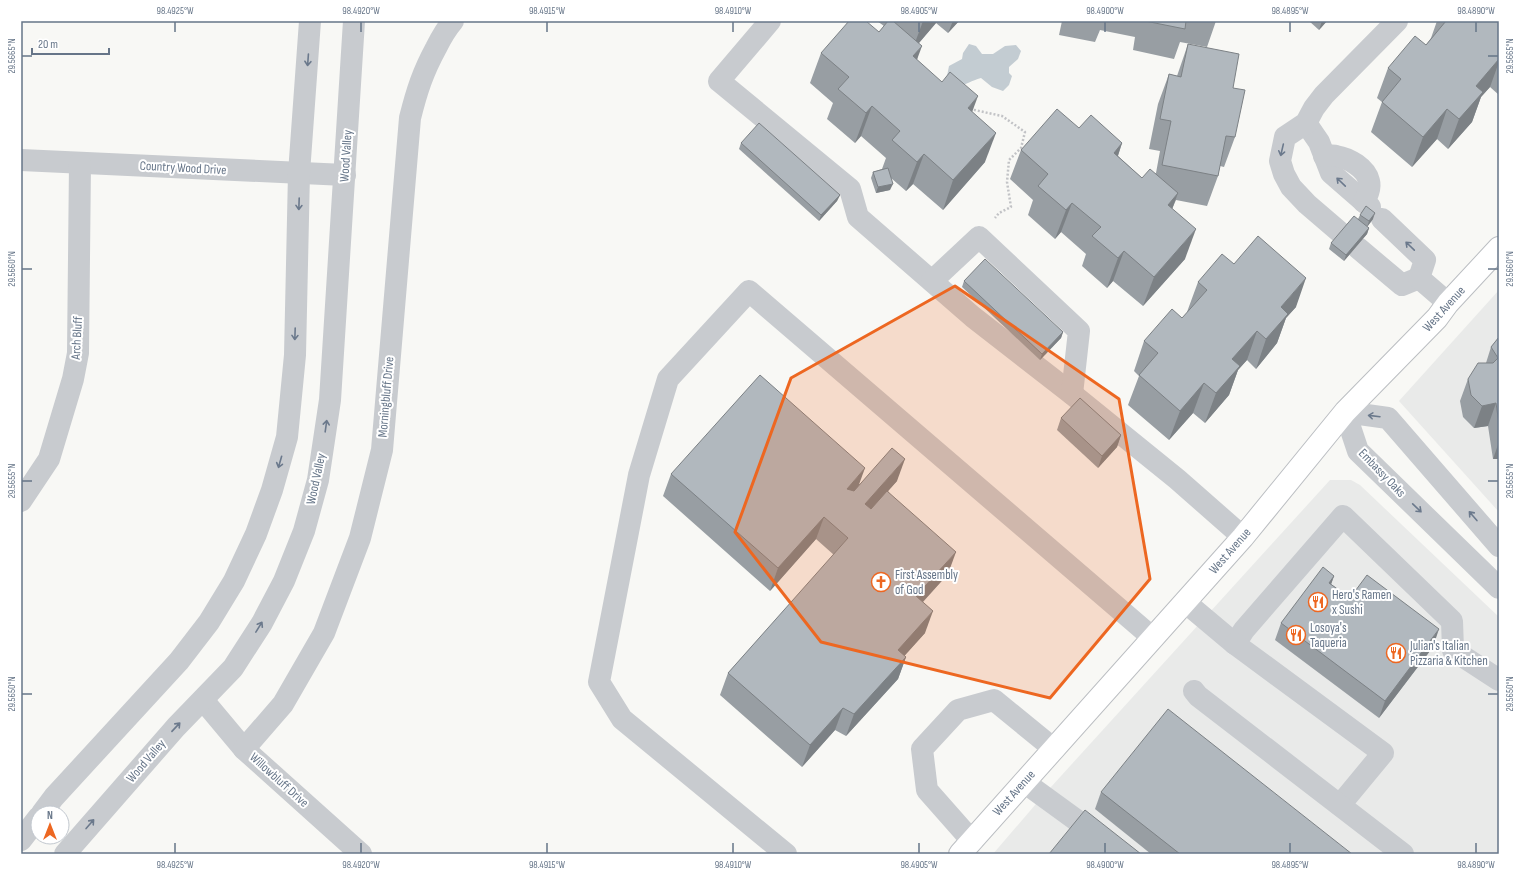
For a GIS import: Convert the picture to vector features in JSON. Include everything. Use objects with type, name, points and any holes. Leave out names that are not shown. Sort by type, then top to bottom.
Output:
[{"type":"main road","name":"West Avenue","points":[[966,848],[1243,537],[1346,412],[1437,318],[1499,248]]},
{"type":"street","points":[[49,805],[179,661],[209,622],[234,581],[256,534],[272,490],[287,437],[295,355],[299,173],[310,21]]},
{"type":"street","name":"Wood Valley","points":[[65,854],[176,727],[233,668],[262,623],[284,581],[304,531],[318,480],[330,400],[354,21]]},
{"type":"street","name":"Morningbluff Drive","points":[[244,749],[283,704],[324,633],[360,538],[382,450],[410,118],[424,71],[447,28],[453,21]]},
{"type":"street","points":[[770,21],[720,81],[850,189],[858,217],[973,317],[1072,394],[1177,479],[1243,537]]},
{"type":"street","points":[[1306,123],[1319,142],[1331,172],[1425,260],[1419,278],[1402,285],[1307,204],[1291,187],[1284,174],[1280,161],[1285,137],[1306,123],[1314,108],[1324,95],[1397,21]]},
{"type":"street","name":"Country Wood Drive","points":[[21,160],[345,175]]},
{"type":"street","name":"Arch Bluff","points":[[21,501],[49,459],[73,379],[78,353],[80,163]]},
{"type":"street","points":[[932,281],[979,237],[1079,331],[1072,394]]},
{"type":"street","points":[[1419,278],[1448,304]]},
{"type":"street","points":[[786,854],[622,719],[599,682],[639,475],[668,379],[749,291],[1152,638]]},
{"type":"street","points":[[1346,412],[1388,418],[1499,546]]},
{"type":"street","name":"Embassy Oaks","points":[[1346,412],[1358,452],[1499,588]]},
{"type":"street","points":[[1235,644],[1244,630],[1343,516],[1452,621],[1452,650],[1499,680]]},
{"type":"street","points":[[1185,602],[1235,644],[1383,752],[1340,805]]},
{"type":"street","points":[[1194,691],[1198,696],[1403,854]]},
{"type":"street","name":"Willowbluff Drive","points":[[203,700],[244,749],[361,854]]},
{"type":"street","points":[[966,848],[927,790],[922,749],[958,710],[994,700],[1054,749]]},
{"type":"street","points":[[1024,782],[1124,854]]},
{"type":"street","points":[[21,840],[30,828]]},
{"type":"path","points":[[964,108],[1002,116],[1025,132],[1021,148],[1009,160],[1007,182],[1010,206],[999,213],[979,237]]},
{"type":"highlighted area","points":[[955,286],[1119,399],[1150,579],[1050,698],[821,642],[735,532],[791,378]]},
{"type":"shaded area","points":[[969,44],[976,46],[982,54],[993,54],[1005,46],[1016,45],[1021,51],[1018,59],[1009,67],[1009,73],[1012,76],[1009,85],[1003,91],[992,87],[981,78],[963,85],[959,85],[947,76],[949,66],[962,59],[963,53]]},
{"type":"shaded area","points":[[1499,290],[1499,512],[1399,401]]},
{"type":"shaded area","points":[[1330,480],[1351,480],[1360,485],[1499,617],[1499,854],[993,854],[1041,798]]},
{"type":"building","points":[[849,21],[866,21],[879,32],[888,21],[893,21],[922,46],[913,56],[942,82],[950,72],[978,96],[968,108],[996,133],[953,180],[924,154],[917,162],[892,140],[900,131],[872,106],[866,113],[838,89],[849,77],[821,53]]},
{"type":"building","points":[[1145,21],[1186,21],[1185,29]]},
{"type":"building","points":[[1446,21],[1499,21],[1499,59],[1476,86],[1483,92],[1459,119],[1447,109],[1423,137],[1382,102],[1401,79],[1388,68],[1415,36],[1426,45]]},
{"type":"building","points":[[1188,44],[1239,54],[1233,88],[1245,90],[1235,137],[1226,136],[1218,176],[1162,165],[1171,121],[1160,119],[1169,74],[1181,77]]},
{"type":"building","points":[[1057,109],[1079,128],[1091,115],[1122,143],[1114,153],[1142,178],[1150,169],[1178,193],[1168,205],[1196,229],[1154,277],[1124,251],[1118,258],[1092,236],[1101,227],[1072,203],[1066,210],[1038,186],[1048,174],[1021,150]]},
{"type":"building","points":[[759,123],[840,195],[821,215],[741,143]]},
{"type":"building","points":[[888,168],[893,184],[878,187],[873,172]]},
{"type":"building","points":[[1366,206],[1375,213],[1369,221],[1360,215]]},
{"type":"building","points":[[1354,216],[1369,228],[1346,255],[1331,243]]},
{"type":"building","points":[[1258,236],[1306,278],[1281,307],[1288,314],[1266,339],[1257,331],[1232,359],[1240,366],[1216,393],[1204,383],[1180,411],[1139,375],[1158,353],[1144,341],[1172,309],[1182,318],[1207,290],[1198,282],[1222,254],[1234,264]]},
{"type":"building","points":[[985,259],[1063,332],[1042,354],[964,281]]},
{"type":"building","points":[[1499,337],[1499,424],[1496,403],[1482,406],[1471,395],[1468,379],[1478,363],[1493,363],[1498,358],[1491,347]]},
{"type":"building","name":"First Assembly of God","points":[[760,375],[865,468],[847,489],[854,491],[892,448],[905,459],[865,504],[871,509],[887,491],[956,552],[916,596],[933,611],[898,650],[906,657],[854,714],[843,708],[810,745],[728,673],[848,538],[824,517],[778,568],[671,474]]},
{"type":"building","points":[[1080,398],[1121,435],[1102,456],[1061,418]]},
{"type":"building","points":[[1323,567],[1334,576],[1329,583],[1350,598],[1367,575],[1439,629],[1385,701],[1281,623]]},
{"type":"building","points":[[1168,709],[1352,854],[1180,854],[1101,792]]},
{"type":"building","points":[[1085,810],[1141,854],[1049,854]]},
{"type":"place","name":"First Assembly of God","points":[[881,582]]},
{"type":"place","name":"Hero's Ramen x Sushi","points":[[1318,602]]},
{"type":"place","name":"Losoya's Taqueria","points":[[1296,635]]},
{"type":"place","name":"Julian's Italian Pizzaria & Kitchen","points":[[1396,653]]}]
